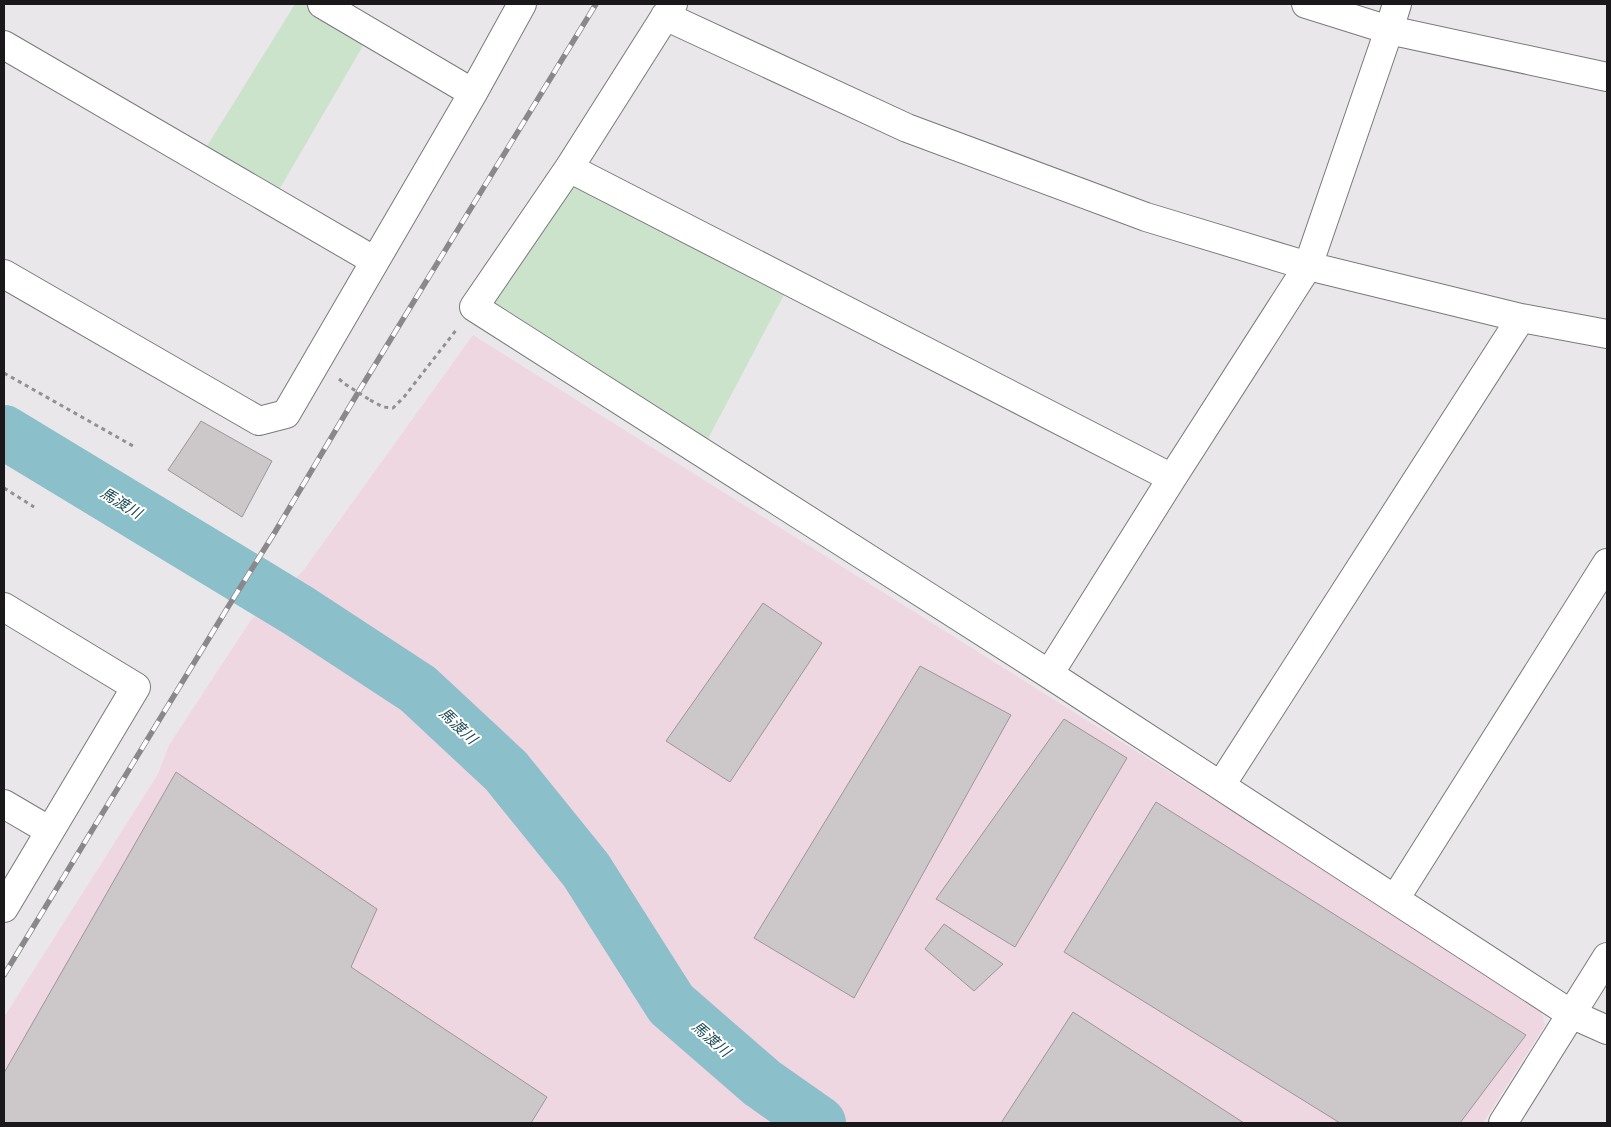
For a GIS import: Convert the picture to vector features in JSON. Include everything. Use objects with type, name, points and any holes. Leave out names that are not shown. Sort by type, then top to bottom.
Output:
[{"type":"street","points":[[322,4],[473,93]]},
{"type":"street","points":[[4,274],[259,421],[286,414],[473,93],[522,4]]},
{"type":"street","points":[[1306,4],[1389,30],[1607,77]]},
{"type":"street","points":[[1049,674],[1308,266],[1397,4]]},
{"type":"street","points":[[1607,334],[1521,318],[1308,266],[1146,217],[907,128],[669,10],[569,168],[474,307],[1049,674],[1571,1014],[1607,1030]]},
{"type":"street","points":[[4,45],[375,261]]},
{"type":"street","points":[[569,168],[1172,478]]},
{"type":"street","points":[[1221,785],[1521,318]]},
{"type":"street","points":[[1395,898],[1607,563]]},
{"type":"street","points":[[4,606],[136,687],[4,908]]},
{"type":"street","points":[[4,804],[50,832]]},
{"type":"street","points":[[1503,1123],[1607,957]]},
{"type":"path","points":[[345,384],[383,407],[394,408],[474,307]]},
{"type":"path","points":[[4,373],[133,446]]},
{"type":"path","points":[[4,488],[34,507]]},
{"type":"shaded area","points":[[473,335],[1539,1004],[1545,1025],[1483,1123],[4,1123],[4,1017],[158,774],[169,745],[251,620],[303,571]]},
{"type":"green space","points":[[295,4],[318,4],[367,39],[272,202],[202,154]]},
{"type":"green space","points":[[565,173],[785,293],[701,452],[474,307]]},
{"type":"building","points":[[201,421],[272,461],[242,517],[168,470]]},
{"type":"building","points":[[763,603],[822,643],[730,782],[666,741]]},
{"type":"building","points":[[920,666],[1011,715],[854,998],[754,938]]},
{"type":"building","points":[[1064,719],[1127,758],[1015,947],[936,899]]},
{"type":"building","points":[[176,772],[377,909],[351,967],[547,1097],[531,1123],[4,1123],[4,1073]]},
{"type":"building","points":[[1156,802],[1526,1035],[1460,1123],[1340,1123],[1064,952]]},
{"type":"building","points":[[944,924],[1003,964],[974,991],[925,949]]},
{"type":"building","points":[[1073,1012],[1244,1123],[1001,1123]]},
{"type":"waterway","name":"馬渡川","points":[[4,432],[299,611],[418,689],[506,771],[586,870],[671,1004],[762,1083],[819,1123]]},
{"type":"railway","points":[[4,975],[596,4]]}]
